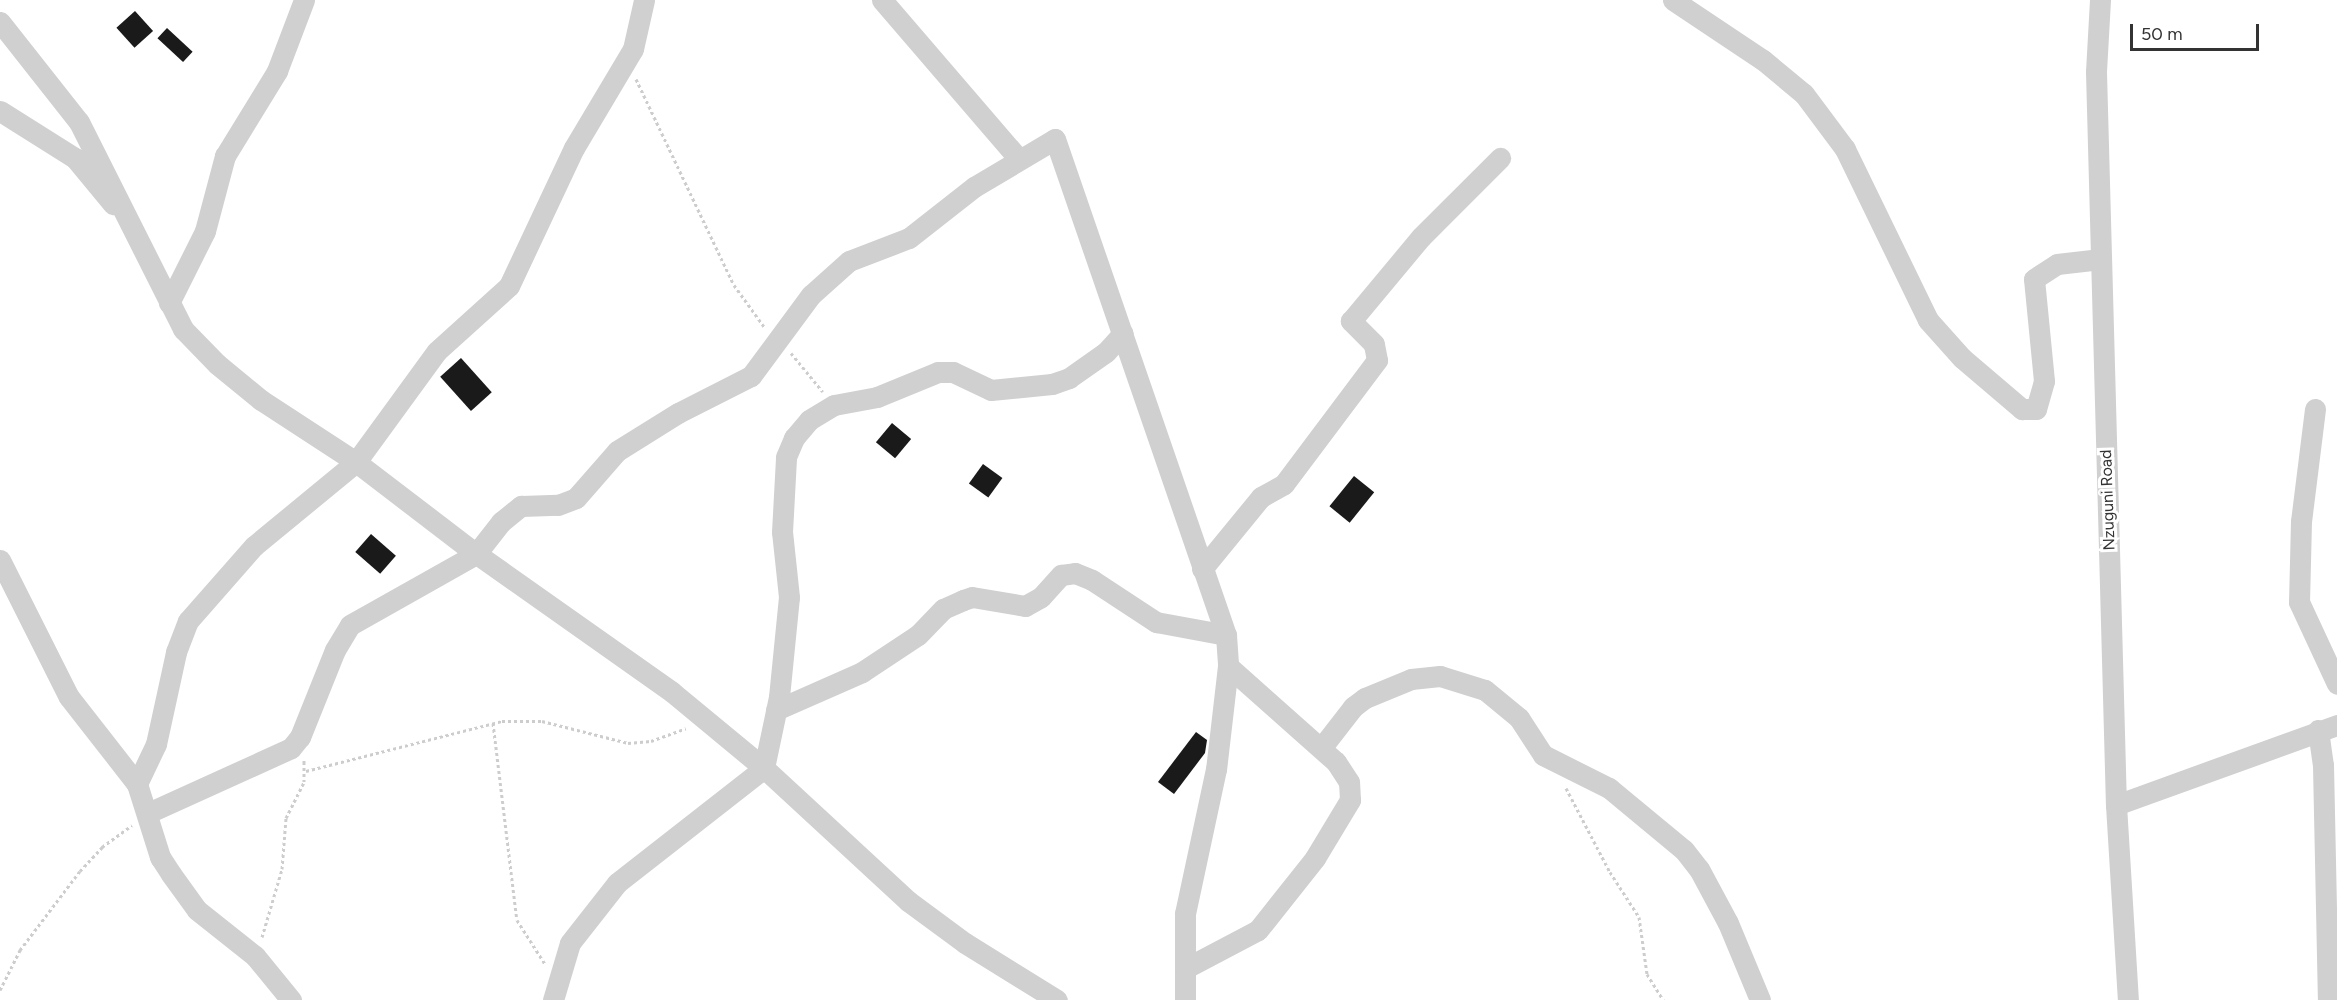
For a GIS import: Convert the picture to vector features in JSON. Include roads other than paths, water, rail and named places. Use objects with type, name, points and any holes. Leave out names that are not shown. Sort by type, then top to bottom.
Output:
[{"type":"street","points":[[169,303],[205,231],[225,156],[277,71],[304,0]]},
{"type":"street","points":[[137,784],[156,744],[176,652],[188,621],[254,546],[356,462],[437,351],[509,286],[574,148],[628,58],[644,0]]},
{"type":"street","points":[[882,0],[1019,159]]},
{"type":"street","points":[[1673,0],[1763,60],[1804,94],[1845,149],[1928,320],[1962,358],[2022,410],[2036,409],[2044,381],[2034,279],[2057,264],[2102,259]]},
{"type":"street","name":"Nzuguni Road","points":[[2100,0],[2096,72],[2116,805],[2128,1000]]},
{"type":"street","points":[[0,22],[79,122],[183,329],[217,364],[261,400],[356,462],[476,554],[672,692],[764,768],[908,901],[965,943],[1058,1000]]},
{"type":"street","points":[[0,111],[66,151],[101,194],[124,210]]},
{"type":"street","points":[[148,813],[291,748],[300,737],[334,650],[350,625],[476,554],[506,517],[521,506],[567,503],[617,452],[678,413],[751,376],[811,295],[849,261],[909,238],[956,200],[1019,159],[1055,139],[1124,333],[1226,635],[1228,666],[1216,769],[1185,913],[1185,1000]]},
{"type":"street","points":[[1202,569],[1262,497],[1284,484],[1346,396],[1377,360],[1374,344],[1351,321],[1421,237],[1500,158]]},
{"type":"street","points":[[554,992],[570,943],[617,883],[764,768],[776,710],[789,597],[782,532],[786,457],[794,438],[809,420],[834,405],[877,397],[938,372],[953,372],[991,390],[1052,384],[1069,378],[1106,352],[1124,333]]},
{"type":"street","points":[[2315,409],[2301,521],[2298,602],[2337,684]]},
{"type":"street","points":[[0,560],[69,697],[137,784],[160,856],[197,910],[274,974],[291,1000]]},
{"type":"street","points":[[776,710],[862,672],[918,635],[943,609],[972,597],[1025,606],[1041,597],[1061,575],[1075,573],[1092,580],[1156,622],[1226,635]]},
{"type":"street","points":[[1186,968],[1257,930],[1296,885],[1347,810],[1351,789],[1346,774],[1322,747],[1228,666]]},
{"type":"street","points":[[1322,747],[1335,727],[1365,698],[1412,679],[1440,675],[1485,690],[1500,700],[1548,759],[1609,788],[1684,850],[1699,869],[1728,923],[1760,1000]]},
{"type":"street","points":[[2116,805],[2244,761],[2328,728],[2323,765],[2328,1000]]}]
